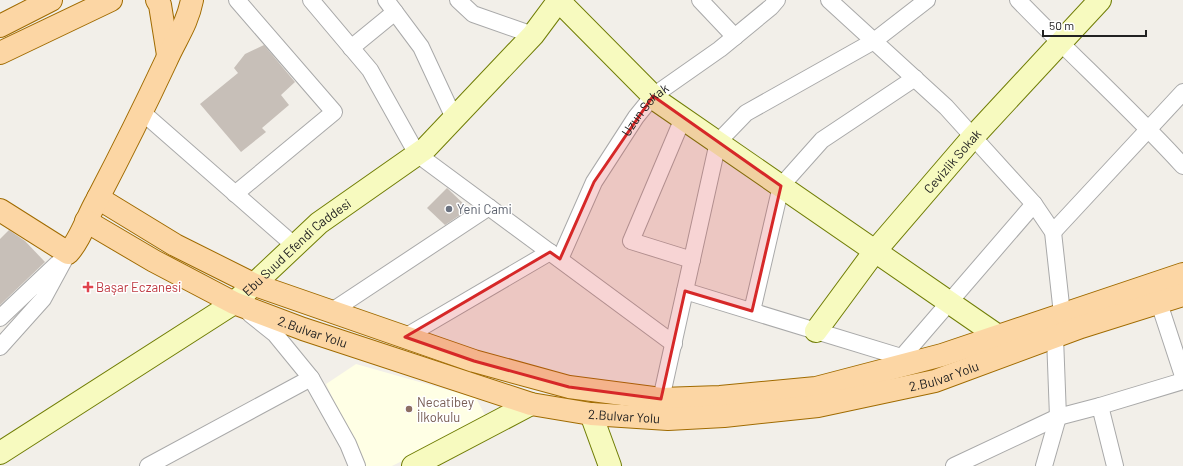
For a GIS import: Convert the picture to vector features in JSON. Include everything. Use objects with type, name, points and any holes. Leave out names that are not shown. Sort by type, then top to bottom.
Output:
[{"type":"main road","points":[[0,26],[51,0]]},
{"type":"main road","points":[[0,52],[111,0]]},
{"type":"main road","points":[[157,0],[160,5],[168,55]]},
{"type":"main road","points":[[0,210],[68,253],[74,246],[142,112],[168,55],[188,18],[192,0]]},
{"type":"main road","name":"2.Bulvar Yolu","points":[[98,198],[175,246],[255,285],[474,361],[568,387],[661,399],[720,397],[816,388],[998,336],[1183,274]]},
{"type":"main road","name":"2.Bulvar Yolu","points":[[86,221],[154,261],[234,303],[302,329],[531,404],[592,414],[668,419],[724,416],[818,406],[935,380],[1055,337],[1183,295]]},
{"type":"street","points":[[235,194],[334,112],[237,0]]},
{"type":"street","points":[[312,0],[370,70],[417,154],[674,344]]},
{"type":"street","points":[[458,0],[473,14],[533,35]]},
{"type":"street","points":[[558,0],[653,96],[998,336]]},
{"type":"street","name":"Ebu Suud Efendi Caddesi","points":[[0,453],[234,303],[255,285],[319,222],[426,148],[533,35],[558,0]]},
{"type":"street","points":[[700,0],[735,37]]},
{"type":"street","name":"Uzun Sokak","points":[[555,256],[594,182],[636,117],[653,96],[735,37],[771,7],[777,0]]},
{"type":"street","points":[[829,0],[946,107],[1034,204],[1053,232],[1062,314],[1055,337],[1058,416],[1044,466]]},
{"type":"street","points":[[661,399],[718,142],[746,113],[874,41],[927,0]]},
{"type":"street","points":[[1018,0],[1060,44],[1148,128],[1183,166]]},
{"type":"street","name":"Cevizlik Sokak","points":[[816,330],[876,251],[973,137],[1100,0]]},
{"type":"street","points":[[351,48],[391,6],[421,46],[454,118]]},
{"type":"street","points":[[752,311],[781,186],[822,140],[915,78]]},
{"type":"street","points":[[1053,232],[1183,92]]},
{"type":"street","points":[[142,112],[295,246]]},
{"type":"street","points":[[683,118],[631,242],[692,260]]},
{"type":"street","points":[[685,291],[910,360],[950,302],[1034,204]]},
{"type":"street","points":[[332,312],[489,207]]},
{"type":"street","points":[[0,318],[68,253]]},
{"type":"street","points":[[0,346],[43,299],[68,253]]},
{"type":"street","points":[[405,337],[555,256]]},
{"type":"street","points":[[234,303],[275,334],[312,378],[348,444],[357,466]]},
{"type":"street","points":[[1159,303],[1183,376]]},
{"type":"street","points":[[148,466],[312,378]]},
{"type":"street","points":[[954,466],[1058,416],[1100,406],[1183,381]]},
{"type":"street","points":[[413,466],[531,404]]},
{"type":"street","points":[[1100,406],[1115,466]]},
{"type":"street","points":[[592,414],[610,466]]},
{"type":"street","points":[[0,460],[2,466]]},
{"type":"highlighted area","points":[[653,96],[781,186],[752,311],[685,291],[661,399],[569,387],[474,361],[405,337],[550,252],[560,259],[594,182]]},
{"type":"shaded area","name":"Necatibey İlkokulu","points":[[356,364],[476,398],[487,419],[392,466],[365,466],[326,384]]},
{"type":"building","points":[[264,45],[295,82],[281,95],[289,105],[262,128],[266,132],[241,152],[200,104],[238,73],[234,68],[245,54]]},
{"type":"building","name":"Yeni Cami","points":[[447,188],[469,209],[445,225],[427,208]]},
{"type":"building","points":[[9,230],[25,241],[45,262],[0,305],[0,239]]},
{"type":"place","name":"Yeni Cami","points":[[449,209]]},
{"type":"place","name":"Başar Eczanesi","points":[[88,287]]},
{"type":"place","name":"Necatibey İlkokulu","points":[[409,409]]}]
